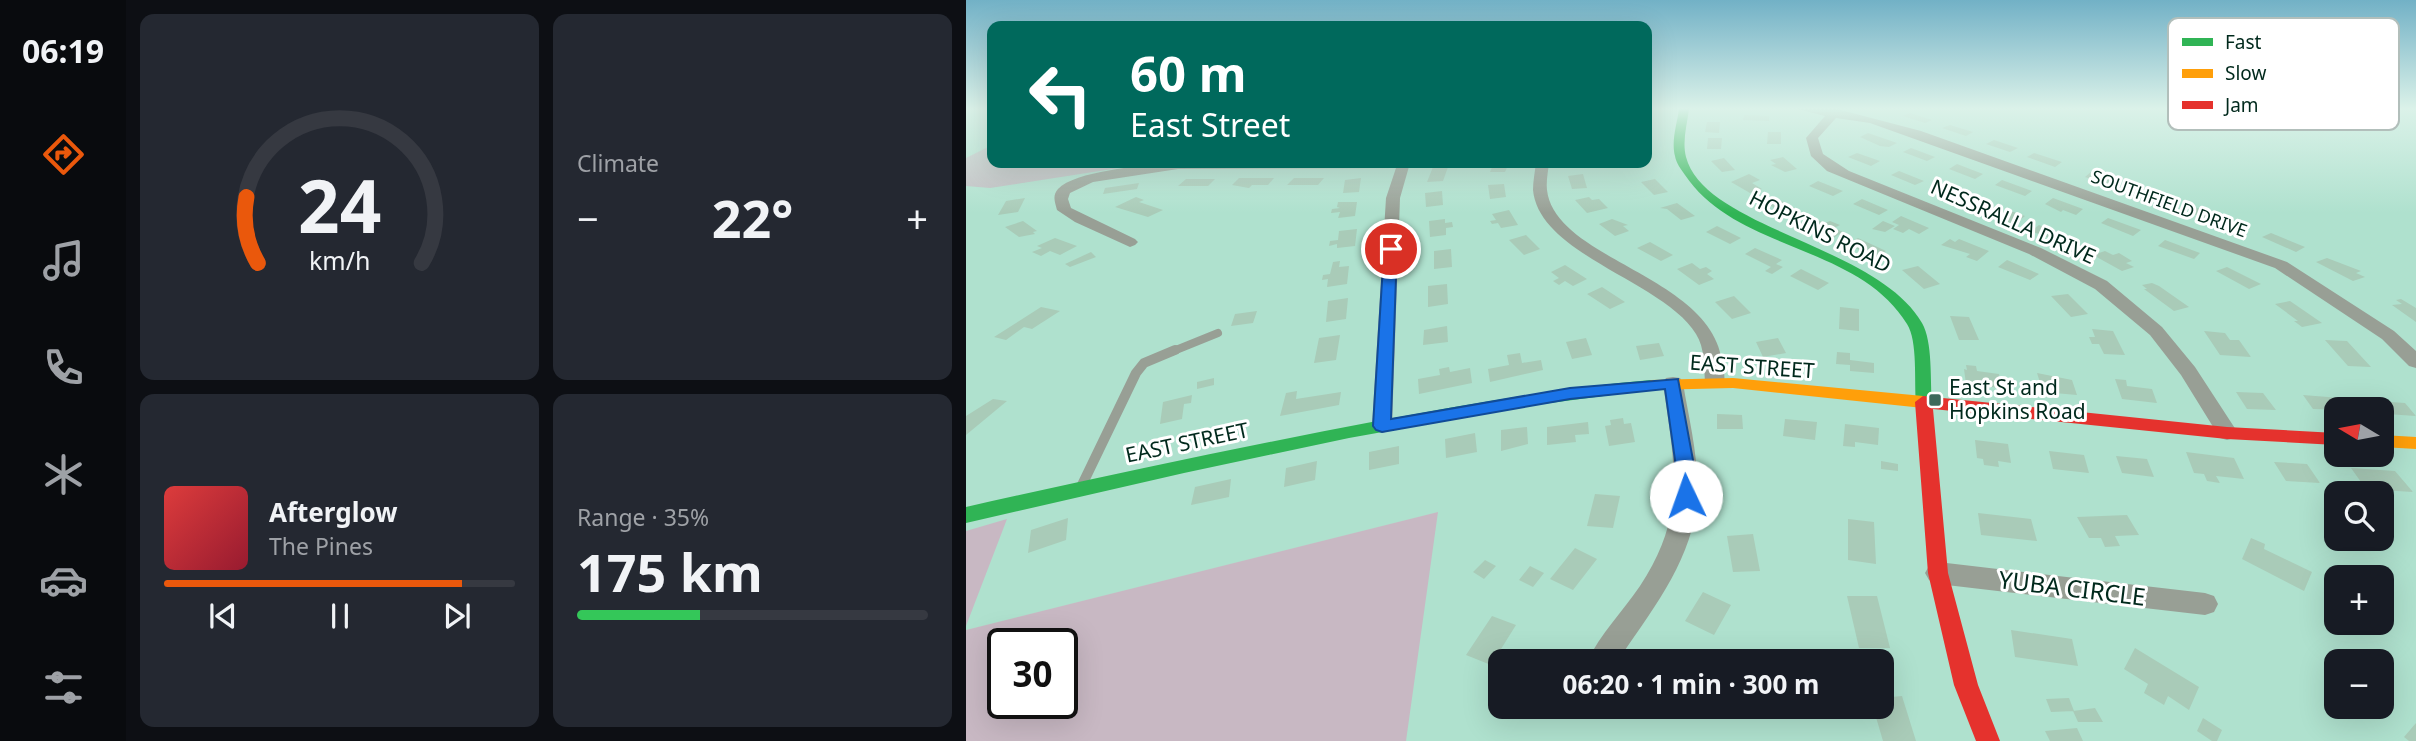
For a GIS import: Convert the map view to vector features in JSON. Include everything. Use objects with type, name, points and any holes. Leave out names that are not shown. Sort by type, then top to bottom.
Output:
[{"type":"street","name":"HOPKINS ROAD","points":[[1679,144],[1680,156],[1686,170],[1703,191],[1748,219],[1877,283],[1905,307],[1917,326],[1938,573],[1966,685],[1988,741]]},
{"type":"street","name":"NESSRALLA DRIVE","points":[[1813,144],[1815,153],[1825,163],[1844,174],[2050,258],[2101,285],[2138,313],[2156,331],[2188,371],[2227,433]]},
{"type":"street","name":"SOUTHFIELD DRIVE","points":[[1944,144],[2281,265],[2388,335],[2416,362]]},
{"type":"street","points":[[1130,242],[1107,228],[1077,218],[1065,210],[1061,197],[1064,191],[1074,184],[1100,176],[1157,168]]},
{"type":"street","points":[[1382,426],[1393,198],[1402,168]]},
{"type":"street","points":[[1541,168],[1539,188],[1541,199],[1553,216],[1583,247],[1657,289],[1696,320],[1705,332],[1710,348],[1715,382]]},
{"type":"street","name":"EAST STREET","points":[[966,515],[1240,453],[1382,426],[1570,393],[1672,383],[1715,382],[2227,433],[2324,438]]},
{"type":"street","points":[[1610,649],[1669,558],[1684,516],[1686,478],[1672,383]]},
{"type":"street","points":[[2394,442],[2416,443]]},
{"type":"street","name":"YUBA CIRCLE","points":[[1938,573],[2205,604]]},
{"type":"lane","points":[[1081,489],[1136,373],[1144,363],[1218,333]]},
{"type":"shaded area","points":[[987,148],[987,168],[1119,168],[990,188],[966,186],[966,158]]},
{"type":"shaded area","points":[[1438,512],[1406,741],[966,741],[966,630]]},
{"type":"shaded area","points":[[1007,519],[966,626],[966,531]]},
{"type":"building","points":[[1707,144],[1721,144],[1721,149],[1707,149]]},
{"type":"building","points":[[1875,144],[1896,144],[1889,147]]},
{"type":"building","points":[[1986,144],[2005,144],[2018,148],[2010,152]]},
{"type":"building","points":[[1911,148],[1935,157],[1927,161],[1903,152]]},
{"type":"building","points":[[1857,153],[1880,161],[1871,166],[1848,157]]},
{"type":"building","points":[[2034,153],[2062,162],[2055,167],[2027,157]]},
{"type":"building","points":[[1783,157],[1797,169],[1785,172],[1771,165],[1776,164],[1770,160]]},
{"type":"building","points":[[1724,158],[1735,170],[1722,172],[1711,161]]},
{"type":"building","points":[[1957,164],[1983,174],[1975,179],[1949,169]]},
{"type":"building","points":[[1433,168],[1448,168],[1443,181],[1427,182]]},
{"type":"building","points":[[1492,168],[1507,168],[1505,172],[1490,172]]},
{"type":"building","points":[[1899,171],[1924,181],[1915,185],[1891,175]]},
{"type":"building","points":[[2091,172],[2121,182],[2115,187],[2085,177]]},
{"type":"building","points":[[1583,174],[1587,188],[1572,189],[1568,176]]},
{"type":"building","points":[[1749,174],[1760,180],[1752,183],[1762,189],[1750,193],[1731,182]]},
{"type":"building","points":[[1239,178],[1274,178],[1268,185],[1252,185],[1249,188],[1232,185]]},
{"type":"building","points":[[1294,178],[1324,178],[1318,185],[1287,185]]},
{"type":"building","points":[[1361,178],[1359,192],[1343,193],[1345,180]]},
{"type":"building","points":[[1186,179],[1215,179],[1208,186],[1178,186]]},
{"type":"building","points":[[1655,179],[1668,192],[1654,195],[1641,182]]},
{"type":"building","points":[[2002,180],[2032,191],[2025,196],[1995,185]]},
{"type":"building","points":[[1818,181],[1843,191],[1833,196],[1809,186]]},
{"type":"building","points":[[1139,183],[1137,189],[1103,194],[1105,188]]},
{"type":"building","points":[[1504,184],[1506,197],[1490,199],[1488,185]]},
{"type":"building","points":[[1948,187],[1973,198],[1964,204],[1937,193]]},
{"type":"building","points":[[2141,189],[2153,193],[2156,191],[2171,199],[2163,204],[2133,194]]},
{"type":"building","points":[[1442,191],[1443,205],[1426,207],[1425,193]]},
{"type":"building","points":[[1136,197],[1144,200],[1139,202],[1163,210],[1148,217],[1115,207]]},
{"type":"building","points":[[1589,197],[1592,200],[1599,199],[1608,208],[1587,213],[1575,200]]},
{"type":"building","points":[[1025,198],[1018,212],[998,215],[1006,201]]},
{"type":"building","points":[[2053,198],[2083,209],[2076,215],[2063,210],[2061,212],[2045,204]]},
{"type":"building","points":[[1778,199],[1800,210],[1787,215],[1766,203]]},
{"type":"building","points":[[1862,199],[1888,210],[1879,215],[1853,204]]},
{"type":"building","points":[[1338,202],[1357,202],[1355,216],[1338,218],[1340,212],[1331,213],[1332,209],[1340,208],[1337,207]]},
{"type":"building","points":[[1677,203],[1695,216],[1681,220],[1667,209],[1660,208]]},
{"type":"building","points":[[2194,207],[2228,218],[2222,224],[2188,212]]},
{"type":"building","points":[[1993,208],[2025,216],[2014,225],[1985,213]]},
{"type":"building","points":[[1509,210],[1518,225],[1501,228],[1498,223],[1492,224],[1490,221],[1496,220],[1492,214]]},
{"type":"building","points":[[1901,216],[1929,228],[1919,234],[1909,229],[1903,233],[1893,229],[1899,225],[1892,222]]},
{"type":"building","points":[[1810,217],[1840,225],[1834,228],[1843,232],[1833,238],[1800,223]]},
{"type":"building","points":[[2108,218],[2141,230],[2133,236],[2101,223]]},
{"type":"building","points":[[1445,219],[1445,223],[1452,222],[1453,227],[1446,228],[1446,235],[1430,237],[1429,221]]},
{"type":"building","points":[[1612,219],[1628,225],[1623,226],[1629,231],[1615,236],[1599,224]]},
{"type":"building","points":[[1023,221],[1037,231],[1033,232],[1035,234],[1019,237],[1005,227]]},
{"type":"building","points":[[1883,221],[1895,226],[1885,232],[1872,229]]},
{"type":"building","points":[[2039,225],[2070,237],[2062,243],[2031,231]]},
{"type":"building","points":[[1717,226],[1741,238],[1730,244],[1706,232]]},
{"type":"building","points":[[1357,229],[1355,246],[1329,246],[1330,241],[1338,240],[1339,231]]},
{"type":"building","points":[[2271,233],[2305,247],[2296,252],[2262,237]]},
{"type":"building","points":[[1526,235],[1540,249],[1524,255],[1509,240]]},
{"type":"building","points":[[1055,238],[1077,246],[1060,255],[1050,251],[1041,256],[1032,252],[1042,248],[1037,246]]},
{"type":"building","points":[[1858,238],[1886,251],[1876,258],[1847,244]]},
{"type":"building","points":[[1950,239],[1955,242],[1959,239],[1989,251],[1977,261],[1966,257],[1970,254],[1941,245]]},
{"type":"building","points":[[2165,240],[2200,253],[2194,259],[2158,246]]},
{"type":"building","points":[[1650,242],[1673,255],[1661,261],[1637,248]]},
{"type":"building","points":[[1755,248],[1782,260],[1776,264],[1783,267],[1772,274],[1765,271],[1771,267],[1745,254]]},
{"type":"building","points":[[1451,249],[1452,267],[1434,269],[1434,251]]},
{"type":"building","points":[[2105,251],[2113,255],[2119,253],[2132,261],[2126,263],[2134,267],[2122,271],[2093,255]]},
{"type":"building","points":[[1091,252],[1096,257],[1070,267],[1065,264]]},
{"type":"building","points":[[2327,258],[2361,271],[2356,273],[2365,277],[2353,281],[2316,262]]},
{"type":"building","points":[[2007,260],[2039,274],[2030,280],[1998,267]]},
{"type":"building","points":[[1340,261],[1339,267],[1349,266],[1347,284],[1327,287],[1328,279],[1322,280],[1323,275],[1330,274],[1333,262]]},
{"type":"building","points":[[1692,263],[1700,269],[1706,267],[1712,271],[1707,274],[1714,279],[1699,285],[1677,269]]},
{"type":"building","points":[[1565,265],[1587,279],[1573,286],[1565,281],[1559,285],[1553,281],[1559,278],[1551,272]]},
{"type":"building","points":[[1918,266],[1940,284],[1924,289],[1902,270]]},
{"type":"building","points":[[2227,267],[2261,284],[2249,289],[2216,271]]},
{"type":"building","points":[[1801,269],[1829,283],[1818,290],[1790,276]]},
{"type":"building","points":[[2152,283],[2189,307],[2174,311],[2142,285]]},
{"type":"building","points":[[1447,284],[1448,304],[1428,307],[1428,286]]},
{"type":"building","points":[[1602,287],[1625,302],[1610,309],[1587,294]]},
{"type":"building","points":[[2068,294],[2088,314],[2071,317],[2051,296]]},
{"type":"building","points":[[1734,296],[1751,313],[1732,319],[1715,302]]},
{"type":"building","points":[[1348,298],[1346,319],[1326,322],[1328,301]]},
{"type":"building","points":[[2401,299],[2416,308],[2416,322],[2392,305],[2402,304],[2396,300]]},
{"type":"building","points":[[2290,301],[2322,323],[2302,327],[2275,304]]},
{"type":"building","points":[[1041,307],[1060,311],[1032,329],[1024,327],[1006,340],[994,337]]},
{"type":"building","points":[[1840,307],[1859,309],[1859,331],[1839,329]]},
{"type":"building","points":[[1257,311],[1253,323],[1231,326],[1235,314]]},
{"type":"building","points":[[1950,316],[1969,317],[1979,340],[1959,340]]},
{"type":"building","points":[[1447,326],[1448,342],[1423,345],[1424,330]]},
{"type":"building","points":[[2092,329],[2113,331],[2125,355],[2104,354],[2099,344],[2092,344],[2089,337],[2095,337]]},
{"type":"building","points":[[2204,331],[2225,333],[2230,340],[2239,340],[2251,357],[2220,355]]},
{"type":"building","points":[[1340,335],[1336,360],[1314,363],[1319,338]]},
{"type":"building","points":[[1586,338],[1592,355],[1572,359],[1566,342]]},
{"type":"building","points":[[1778,338],[1786,353],[1763,357],[1756,342]]},
{"type":"building","points":[[2325,340],[2347,341],[2371,367],[2348,366]]},
{"type":"building","points":[[1659,343],[1664,356],[1640,360],[1636,346]]},
{"type":"building","points":[[1837,352],[1850,353],[1850,360],[1874,363],[1874,373],[1850,371],[1850,365],[1836,364]]},
{"type":"building","points":[[1520,353],[1522,363],[1541,360],[1543,370],[1490,382],[1488,369],[1509,365],[1507,355]]},
{"type":"building","points":[[1966,365],[1976,366],[1977,371],[1999,374],[2001,388],[1966,384]]},
{"type":"building","points":[[1449,367],[1450,372],[1470,368],[1472,383],[1419,394],[1418,379],[1440,375],[1439,369]]},
{"type":"building","points":[[2037,373],[2072,380],[2077,395],[2043,392]]},
{"type":"building","points":[[1214,378],[1214,385],[1197,389],[1197,382]]},
{"type":"building","points":[[2115,379],[2126,380],[2127,386],[2152,389],[2157,403],[2122,399]]},
{"type":"building","points":[[1297,391],[1296,399],[1341,392],[1339,405],[1280,416],[1286,393]]},
{"type":"building","points":[[2236,392],[2263,393],[2276,410],[2247,409]]},
{"type":"building","points":[[1192,395],[1191,403],[1184,404],[1182,419],[1160,424],[1163,402]]},
{"type":"building","points":[[2303,395],[2328,397],[2324,397],[2324,409],[2313,409]]},
{"type":"building","points":[[993,399],[1007,401],[966,435],[966,416]]},
{"type":"building","points":[[2394,402],[2405,403],[2416,416],[2394,414]]},
{"type":"building","points":[[1717,414],[1742,415],[1743,429],[1717,429]]},
{"type":"building","points":[[1623,418],[1624,424],[1631,423],[1635,442],[1609,446],[1605,426],[1611,425],[1610,420]]},
{"type":"building","points":[[1785,419],[1817,422],[1815,440],[1783,436]]},
{"type":"building","points":[[1588,422],[1589,434],[1575,435],[1576,442],[1547,445],[1547,427]]},
{"type":"building","points":[[1845,424],[1879,428],[1878,445],[1855,442],[1855,447],[1843,446]]},
{"type":"building","points":[[1527,427],[1528,444],[1501,451],[1501,430]]},
{"type":"building","points":[[1475,433],[1477,452],[1446,458],[1445,439]]},
{"type":"building","points":[[1975,440],[2008,444],[2011,463],[1998,461],[1999,467],[1984,465],[1983,459],[1977,458]]},
{"type":"building","points":[[1399,446],[1399,464],[1369,470],[1369,452]]},
{"type":"building","points":[[2049,451],[2084,455],[2089,473],[2053,469]]},
{"type":"building","points":[[2186,452],[2234,458],[2244,479],[2216,476],[2220,483],[2207,481],[2204,474],[2194,473]]},
{"type":"building","points":[[2116,456],[2147,459],[2154,477],[2122,473]]},
{"type":"building","points":[[1317,461],[1315,480],[1284,487],[1286,468]]},
{"type":"building","points":[[1881,461],[1898,464],[1898,471],[1881,469]]},
{"type":"building","points":[[2274,462],[2307,464],[2320,483],[2286,481]]},
{"type":"building","points":[[2351,468],[2395,471],[2413,492],[2394,491],[2394,481],[2360,481]]},
{"type":"building","points":[[1231,479],[1229,497],[1191,505],[1195,487]]},
{"type":"building","points":[[1595,494],[1620,496],[1613,528],[1587,526]]},
{"type":"building","points":[[1978,513],[2031,519],[2037,541],[1981,535]]},
{"type":"building","points":[[2127,515],[2139,535],[2115,536],[2120,546],[2105,547],[2101,538],[2089,538],[2077,517]]},
{"type":"building","points":[[1068,518],[1066,540],[1028,553],[1031,530]]},
{"type":"building","points":[[1848,519],[1874,522],[1876,564],[1848,560]]},
{"type":"building","points":[[1753,534],[1760,571],[1733,572],[1727,536]]},
{"type":"building","points":[[2251,538],[2265,544],[2264,549],[2312,572],[2304,591],[2242,559]]},
{"type":"building","points":[[1575,548],[1597,559],[1573,590],[1550,579]]},
{"type":"building","points":[[1485,560],[1496,566],[1484,579],[1473,572]]},
{"type":"building","points":[[1530,566],[1544,573],[1533,587],[1519,580]]},
{"type":"building","points":[[1703,592],[1731,605],[1714,635],[1685,621]]},
{"type":"building","points":[[1847,596],[1877,596],[1890,648],[1859,648]]},
{"type":"building","points":[[1492,616],[1516,625],[1501,649],[1488,649],[1488,664],[1466,655]]},
{"type":"building","points":[[2011,630],[2072,639],[2078,666],[2015,657]]},
{"type":"building","points":[[2135,648],[2199,687],[2189,710],[2168,696],[2164,705],[2144,693],[2148,684],[2124,669]]},
{"type":"building","points":[[1902,696],[1916,741],[1883,741],[1877,719],[1894,719],[1894,697]]},
{"type":"building","points":[[2069,698],[2074,711],[2051,712],[2046,699]]},
{"type":"building","points":[[2095,708],[2103,722],[2078,722],[2073,711]]},
{"type":"building","points":[[2203,718],[2222,730],[2217,741],[2212,741],[2197,731]]},
{"type":"building","points":[[2416,723],[2416,741],[2409,741],[2404,737]]},
{"type":"building","points":[[2077,728],[2083,741],[2050,741],[2045,731]]},
{"type":"traffic: fast","points":[[1679,144],[1682,162],[1700,188],[1727,209],[1759,227],[1864,276],[1893,297],[1917,330],[1924,403]]},
{"type":"traffic: fast","points":[[966,515],[1349,432],[1527,400],[1651,385]]},
{"type":"traffic: slow","points":[[1651,385],[1733,383],[1923,402]]},
{"type":"traffic: slow","points":[[2394,442],[2416,443]]},
{"type":"traffic: jam","points":[[1923,402],[2227,433],[2324,438]]},
{"type":"traffic: jam","points":[[1924,403],[1938,573],[1966,685],[1988,741]]},
{"type":"place","name":"East St and Hopkins Road","points":[[1935,400]]},
{"type":"route","points":[[1391,249],[1382,426],[1570,393],[1672,383],[1684,460],[1686,496]]}]
